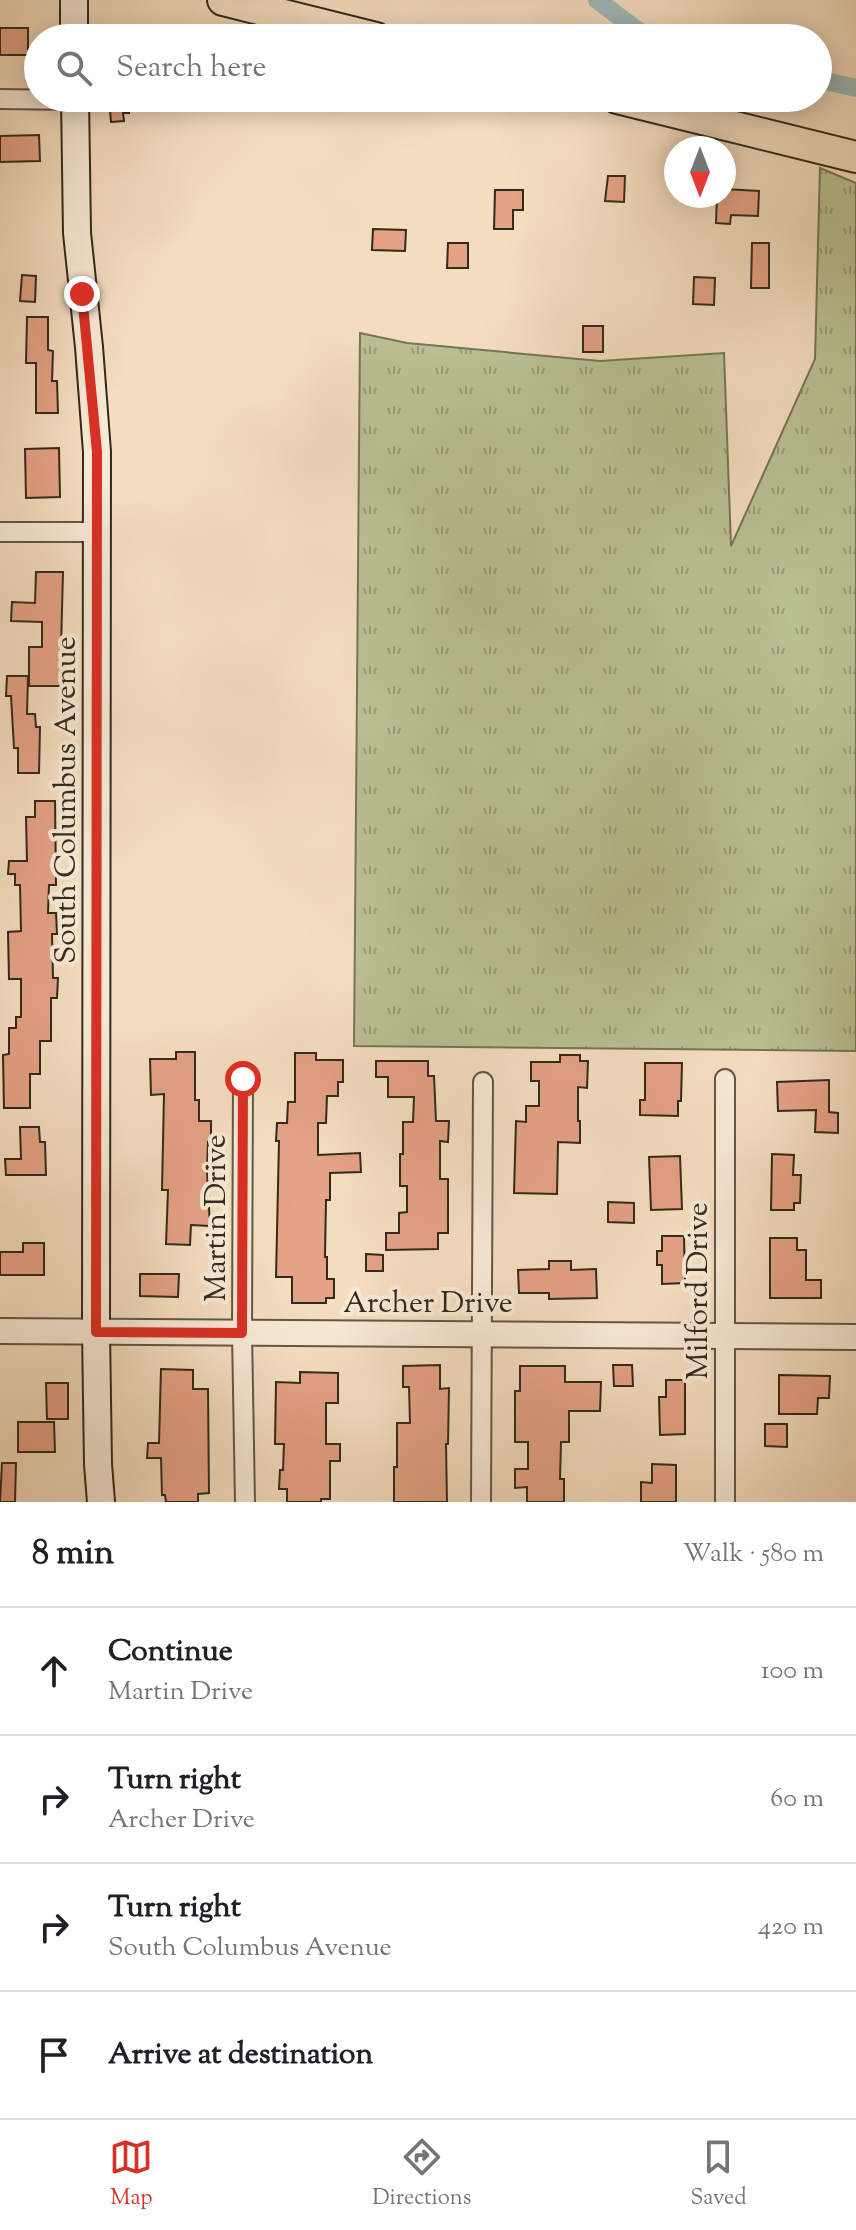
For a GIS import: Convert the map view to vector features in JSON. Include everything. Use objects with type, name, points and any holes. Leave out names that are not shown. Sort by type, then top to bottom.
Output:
[{"type":"main road","points":[[74,0],[74,24]]},
{"type":"main road","points":[[223,0],[320,24]]},
{"type":"main road","name":"South Columbus Avenue","points":[[75,112],[77,233],[94,419],[97,532],[96,1332],[101,1502]]},
{"type":"main road","points":[[674,112],[856,157]]},
{"type":"street","points":[[0,99],[24,99]]},
{"type":"street","points":[[0,532],[97,532]]},
{"type":"street","name":"Martin Drive","points":[[243,1079],[245,1502]]},
{"type":"street","name":"Milford Drive","points":[[725,1079],[725,1502]]},
{"type":"street","points":[[481,1502],[483,1082]]},
{"type":"street","name":"Archer Drive","points":[[0,1331],[856,1337]]},
{"type":"green space","points":[[820,168],[856,183],[856,1051],[354,1046],[360,333],[407,343],[600,361],[724,353],[731,546],[815,359]]},
{"type":"building","points":[[0,28],[24,28],[24,55],[0,55]]},
{"type":"building","points":[[110,112],[129,112],[123,113],[124,121],[111,122]]},
{"type":"building","points":[[39,135],[40,161],[0,162],[0,136]]},
{"type":"building","points":[[608,176],[625,176],[624,202],[605,201]]},
{"type":"building","points":[[495,190],[523,190],[523,210],[513,210],[513,229],[494,229]]},
{"type":"building","points":[[736,190],[759,191],[758,216],[731,215],[730,224],[716,223],[717,208],[736,208]]},
{"type":"building","points":[[373,229],[406,230],[405,251],[372,250]]},
{"type":"building","points":[[448,243],[468,243],[468,268],[447,268]]},
{"type":"building","points":[[752,243],[769,243],[769,288],[751,288]]},
{"type":"building","points":[[22,275],[36,276],[35,302],[20,301]]},
{"type":"building","points":[[694,277],[715,278],[714,305],[693,304]]},
{"type":"building","points":[[27,317],[48,317],[48,350],[53,351],[52,381],[57,381],[58,413],[36,413],[36,363],[26,363]]},
{"type":"building","points":[[583,326],[603,326],[603,352],[583,352]]},
{"type":"building","points":[[59,448],[60,497],[26,498],[25,449]]},
{"type":"building","points":[[36,572],[63,572],[61,648],[67,648],[67,686],[29,686],[29,647],[42,647],[42,622],[11,621],[12,602],[35,603]]},
{"type":"building","points":[[7,676],[28,676],[27,714],[35,714],[36,727],[40,727],[39,773],[18,773],[11,696],[6,696]]},
{"type":"building","points":[[35,801],[55,801],[56,885],[49,885],[48,913],[56,913],[57,934],[52,934],[53,978],[58,978],[57,998],[51,998],[51,1041],[40,1041],[40,1074],[30,1074],[30,1108],[4,1108],[3,1055],[9,1054],[9,1028],[16,1028],[16,1017],[21,1017],[21,979],[9,979],[8,932],[21,931],[20,885],[15,885],[15,874],[8,874],[9,861],[27,861],[26,817],[35,817]]},
{"type":"building","points":[[176,1052],[195,1052],[195,1100],[199,1100],[199,1121],[211,1121],[207,1171],[210,1226],[191,1225],[190,1245],[166,1244],[168,1190],[162,1190],[164,1094],[151,1095],[150,1059],[176,1059]]},
{"type":"building","points":[[295,1053],[316,1053],[316,1060],[343,1060],[343,1082],[338,1082],[338,1096],[327,1096],[326,1123],[318,1123],[318,1155],[360,1153],[361,1172],[330,1173],[325,1257],[327,1279],[334,1279],[334,1298],[326,1298],[326,1303],[292,1303],[292,1277],[276,1277],[277,1123],[287,1123],[288,1102],[295,1102]]},
{"type":"building","points":[[560,1055],[580,1055],[580,1061],[588,1061],[587,1088],[578,1087],[580,1143],[558,1142],[557,1194],[514,1193],[516,1121],[526,1122],[526,1106],[539,1106],[539,1081],[531,1081],[531,1062],[560,1062]]},
{"type":"building","points":[[376,1061],[428,1061],[428,1076],[434,1076],[436,1121],[449,1121],[448,1142],[440,1141],[440,1179],[448,1179],[448,1233],[438,1233],[438,1249],[386,1250],[386,1233],[399,1233],[399,1213],[407,1212],[407,1186],[400,1186],[400,1154],[403,1154],[403,1122],[413,1122],[414,1097],[388,1097],[388,1077],[376,1077]]},
{"type":"building","points":[[645,1063],[682,1063],[678,1116],[640,1115],[640,1100],[645,1100]]},
{"type":"building","points":[[829,1080],[829,1112],[838,1113],[838,1133],[815,1132],[816,1110],[778,1111],[777,1082]]},
{"type":"building","points":[[20,1127],[39,1127],[40,1142],[45,1142],[46,1175],[6,1175],[5,1159],[21,1159]]},
{"type":"building","points":[[772,1154],[794,1155],[793,1175],[801,1175],[800,1203],[794,1203],[794,1210],[771,1210]]},
{"type":"building","points":[[680,1156],[682,1209],[651,1210],[649,1157]]},
{"type":"building","points":[[608,1202],[634,1203],[634,1223],[608,1222]]},
{"type":"building","points":[[662,1236],[684,1236],[685,1283],[662,1284],[662,1265],[657,1265],[657,1251],[662,1251]]},
{"type":"building","points":[[770,1238],[797,1238],[797,1250],[806,1250],[806,1280],[821,1280],[821,1298],[770,1298]]},
{"type":"building","points":[[23,1243],[44,1243],[44,1275],[0,1275],[0,1252],[23,1252]]},
{"type":"building","points":[[366,1254],[383,1255],[383,1271],[366,1271]]},
{"type":"building","points":[[549,1261],[571,1261],[571,1270],[596,1269],[597,1298],[549,1299],[549,1293],[519,1293],[518,1270],[549,1269]]},
{"type":"building","points":[[140,1274],[179,1274],[178,1297],[140,1296]]},
{"type":"building","points":[[440,1365],[440,1389],[449,1388],[447,1502],[394,1502],[397,1423],[410,1423],[409,1387],[403,1387],[403,1366]]},
{"type":"building","points":[[613,1365],[632,1365],[633,1386],[614,1386]]},
{"type":"building","points":[[520,1366],[565,1366],[565,1382],[601,1382],[600,1411],[569,1411],[569,1442],[561,1442],[560,1479],[564,1479],[564,1502],[527,1502],[527,1487],[515,1488],[515,1469],[528,1469],[528,1442],[515,1442],[515,1391],[520,1391]]},
{"type":"building","points":[[161,1369],[193,1370],[193,1389],[208,1389],[209,1493],[198,1494],[198,1502],[166,1502],[165,1495],[162,1495],[161,1458],[147,1458],[148,1443],[159,1443]]},
{"type":"building","points":[[300,1372],[338,1373],[338,1403],[326,1403],[326,1444],[340,1444],[340,1461],[330,1461],[330,1499],[321,1499],[321,1502],[287,1502],[287,1489],[279,1489],[284,1444],[275,1444],[276,1382],[300,1383]]},
{"type":"building","points":[[779,1375],[830,1376],[829,1398],[818,1398],[817,1414],[779,1414]]},
{"type":"building","points":[[666,1380],[685,1380],[685,1434],[660,1435],[659,1397],[666,1397]]},
{"type":"building","points":[[46,1383],[68,1383],[68,1419],[47,1419]]},
{"type":"building","points":[[18,1422],[54,1422],[55,1452],[18,1452]]},
{"type":"building","points":[[765,1424],[787,1424],[787,1447],[765,1446]]},
{"type":"building","points":[[2,1463],[16,1463],[15,1502],[0,1502]]},
{"type":"building","points":[[652,1464],[676,1465],[676,1502],[641,1502],[641,1482],[652,1483]]},
{"type":"waterway","points":[[597,0],[629,24]]},
{"type":"waterway","points":[[832,82],[856,88]]},
{"type":"route","points":[[82,294],[97,452],[96,1332],[242,1333],[243,1079]]}]
